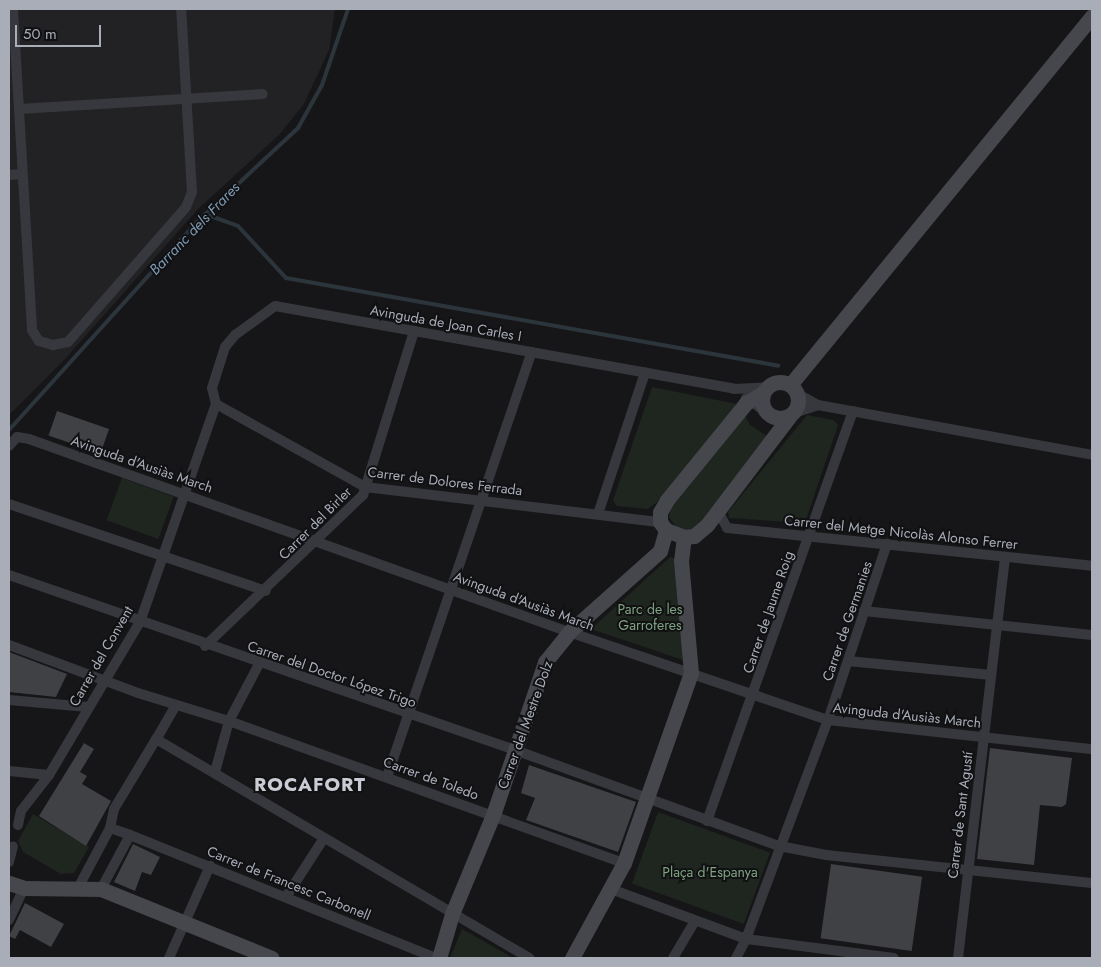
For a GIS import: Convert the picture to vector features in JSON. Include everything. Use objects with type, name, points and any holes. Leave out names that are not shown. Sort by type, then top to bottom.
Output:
[{"type":"street","points":[[13,9],[12,42],[19,109],[32,330],[39,341],[53,345],[68,342],[186,207],[192,192],[181,9]]},
{"type":"street","points":[[794,390],[1092,16]]},
{"type":"street","points":[[19,109],[263,94]]},
{"type":"street","points":[[9,175],[22,174]]},
{"type":"street","name":"Avinguda de Joan Carles I","points":[[216,404],[212,388],[225,347],[235,335],[274,306],[734,389],[765,390]]},
{"type":"street","name":"Carrer del Birler","points":[[206,646],[362,495],[414,331]]},
{"type":"street","points":[[387,777],[410,715],[532,352]]},
{"type":"street","points":[[598,514],[645,373]]},
{"type":"street","points":[[749,400],[780,382],[818,405],[1092,455]]},
{"type":"street","name":"Avinguda de Joan Carles I","points":[[734,389],[766,412]]},
{"type":"street","points":[[765,390],[766,412],[774,418],[791,415],[818,405]]},
{"type":"street","points":[[663,526],[684,537],[694,536],[718,511],[791,415],[799,402],[794,390]]},
{"type":"street","name":"Carrer del Mestre Dolz","points":[[438,958],[452,914],[492,815],[546,662],[569,632],[660,550],[663,526],[660,512],[666,500],[749,400]]},
{"type":"street","name":"Carrer de Dolores Ferrada","points":[[216,404],[365,487],[598,514],[663,526]]},
{"type":"street","name":"Carrer del Convent","points":[[18,825],[27,801],[49,775],[140,622],[183,493],[216,404]]},
{"type":"street","name":"Carrer de Jaume Roig","points":[[707,821],[754,695],[853,411]]},
{"type":"street","name":"Avinguda d'Ausiàs March","points":[[9,446],[16,438],[29,439],[569,632],[828,720],[1092,749]]},
{"type":"street","points":[[9,504],[266,590]]},
{"type":"street","name":"Carrer del Metge Nicolàs Alonso Ferrer","points":[[718,511],[727,528],[1092,566]]},
{"type":"street","points":[[572,958],[612,889],[624,863],[691,674],[681,561],[684,537]]},
{"type":"street","name":"Carrer de Germanies","points":[[779,846],[828,720],[887,544]]},
{"type":"street","name":"Carrer de Sant Agustí","points":[[958,958],[1005,557]]},
{"type":"street","name":"Carrer del Doctor López Trigo","points":[[9,576],[258,664],[514,750],[647,799]]},
{"type":"street","points":[[864,612],[998,624],[1092,635]]},
{"type":"street","name":"Carrer de Toledo","points":[[9,645],[105,681],[229,721],[387,777],[624,863]]},
{"type":"street","points":[[848,661],[991,675]]},
{"type":"street","points":[[215,772],[229,721],[258,664]]},
{"type":"street","points":[[9,700],[88,707]]},
{"type":"street","points":[[78,888],[110,828],[114,809],[176,705]]},
{"type":"street","points":[[156,739],[530,958]]},
{"type":"street","points":[[9,772],[49,775]]},
{"type":"street","points":[[647,799],[779,846],[826,855],[968,868],[1092,883]]},
{"type":"street","name":"Carrer de Francesc Carbonell","points":[[110,828],[286,896],[438,958]]},
{"type":"street","points":[[101,888],[130,835]]},
{"type":"street","points":[[286,896],[324,838]]},
{"type":"street","points":[[9,862],[13,846]]},
{"type":"street","points":[[736,958],[746,939],[779,846]]},
{"type":"street","points":[[169,958],[210,866]]},
{"type":"street","points":[[9,883],[24,888],[101,888],[272,958]]},
{"type":"street","points":[[9,920],[24,888]]},
{"type":"street","points":[[612,889],[746,939],[858,956],[894,958]]},
{"type":"street","points":[[673,958],[695,921]]},
{"type":"shaded area","points":[[9,9],[335,9],[329,50],[304,104],[279,135],[199,208],[65,359],[9,415]]},
{"type":"green space","points":[[652,387],[737,404],[656,503],[648,509],[617,506],[613,500]]},
{"type":"green space","points":[[744,413],[750,425],[767,436],[702,525],[690,531],[676,527],[669,517],[671,505]]},
{"type":"green space","points":[[807,415],[833,420],[838,425],[805,523],[729,518],[728,512]]},
{"type":"green space","points":[[122,478],[174,497],[158,539],[107,520]]},
{"type":"green space","name":"Parc de les Garroferes","points":[[670,557],[674,558],[683,660],[591,629]]},
{"type":"green space","name":"Plaça d'Espanya","points":[[658,812],[770,853],[744,924],[632,883]]},
{"type":"green space","points":[[33,814],[89,847],[74,873],[61,874],[23,852],[18,841]]},
{"type":"green space","points":[[462,929],[513,958],[450,958]]},
{"type":"building","points":[[57,411],[109,429],[101,453],[49,436]]},
{"type":"building","points":[[9,652],[67,674],[56,697],[9,692]]},
{"type":"building","points":[[84,743],[94,749],[80,772],[87,776],[82,784],[111,801],[86,846],[39,816]]},
{"type":"building","points":[[990,748],[1072,758],[1066,804],[1062,807],[1040,805],[1034,865],[977,859]]},
{"type":"building","points":[[529,765],[636,802],[618,852],[526,820],[535,798],[521,793]]},
{"type":"building","points":[[133,844],[160,857],[151,875],[142,872],[135,891],[114,882]]},
{"type":"building","points":[[831,864],[922,877],[912,951],[821,938]]},
{"type":"building","points":[[25,903],[64,924],[51,947],[20,930],[15,939],[9,936]]},
{"type":"waterway","name":"Barranc dels Frares","points":[[9,430],[197,222],[298,128],[322,85],[348,9]]},
{"type":"waterway","points":[[205,214],[238,226],[286,278],[778,366]]},
{"type":"district","name":"ROCAFORT","points":[[310,785]]}]
